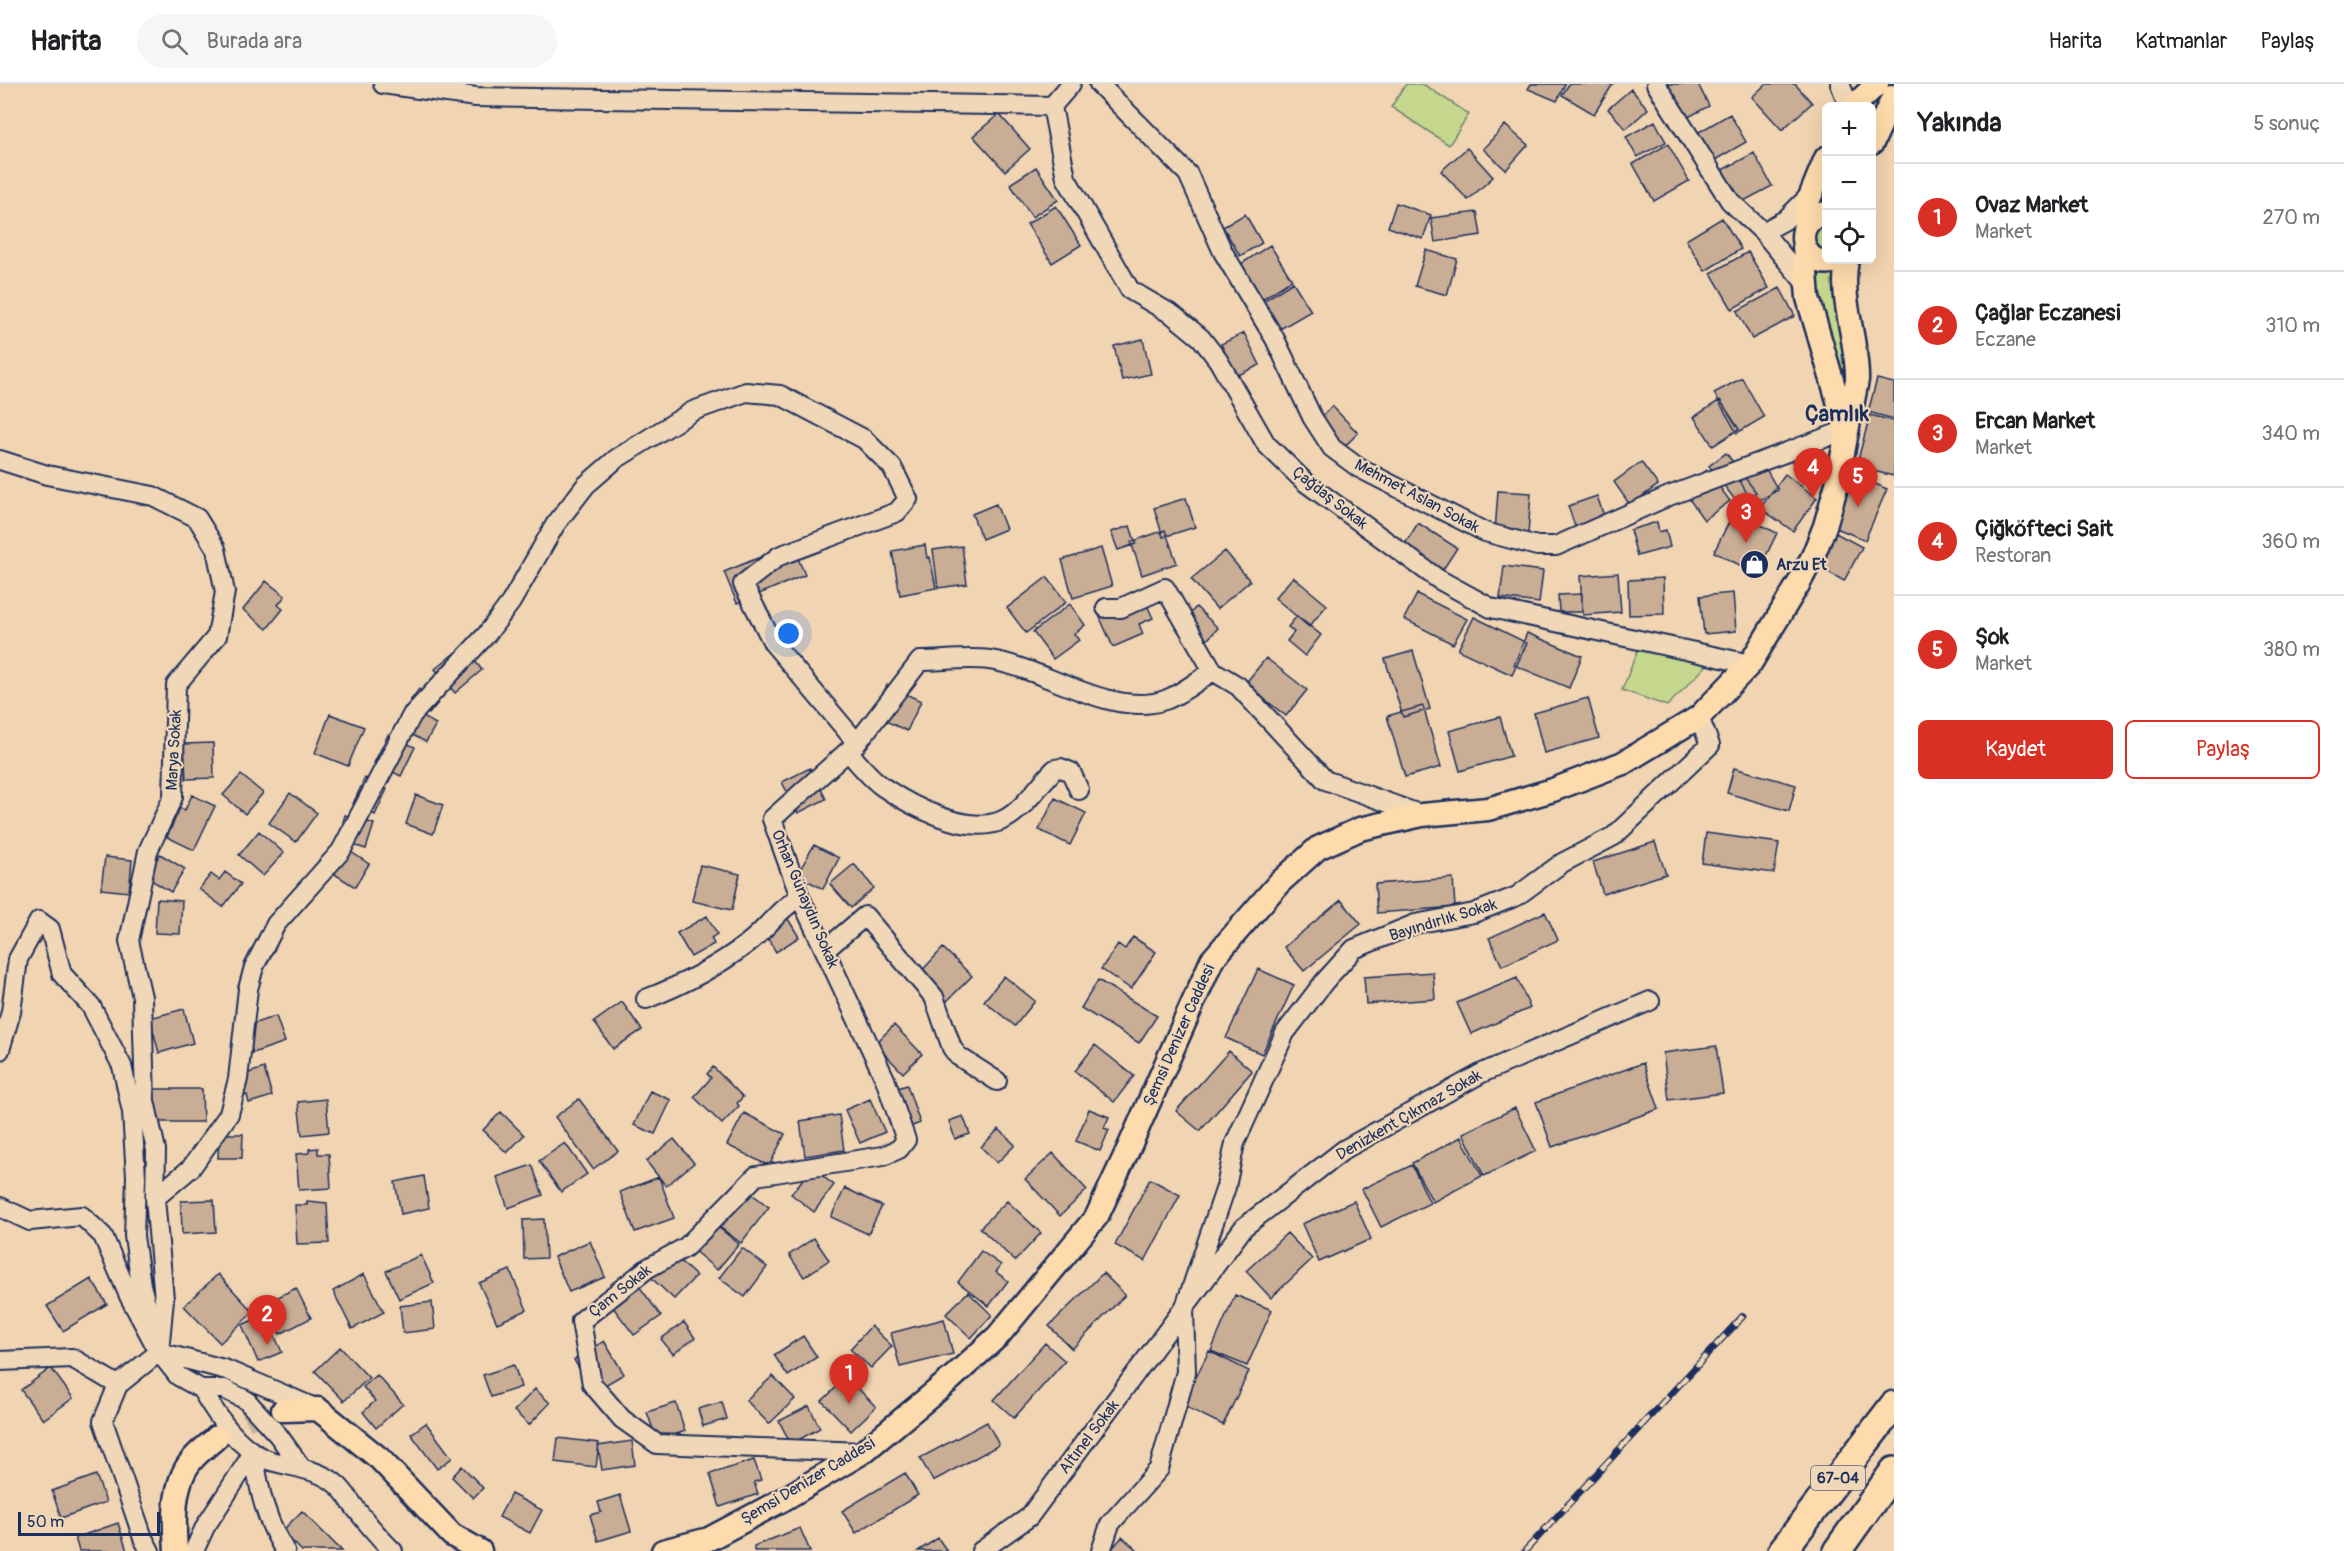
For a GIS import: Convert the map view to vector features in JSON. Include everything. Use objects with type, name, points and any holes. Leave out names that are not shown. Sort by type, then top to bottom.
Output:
[{"type":"highway","name":"67-04","points":[[1782,1551],[1894,1405]]},
{"type":"highway","name":"67-04","points":[[1837,1551],[1894,1471]]},
{"type":"main road","points":[[1858,102],[1877,84]]},
{"type":"main road","points":[[1876,134],[1894,96]]},
{"type":"main road","name":"Şemsi Denizer Caddesi","points":[[1822,169],[1811,194],[1804,238],[1808,298],[1846,430]]},
{"type":"main road","points":[[1822,215],[1813,218],[1804,238],[1814,259],[1822,262]]},
{"type":"main road","name":"Şemsi Denizer Caddesi","points":[[663,1551],[709,1539],[784,1499],[863,1452],[952,1378],[998,1336],[1096,1216],[1127,1152],[1212,960],[1279,883],[1318,848],[1360,829],[1422,815],[1488,809],[1553,790],[1623,763],[1699,717],[1750,664],[1813,556],[1831,506],[1855,396],[1857,364],[1846,291],[1847,264]]},
{"type":"main road","points":[[283,1410],[318,1409],[380,1459],[452,1535],[480,1551]]},
{"type":"main road","points":[[176,1551],[174,1523],[176,1494],[191,1461],[217,1437]]},
{"type":"street","points":[[383,84],[476,97],[1052,106],[1071,84]]},
{"type":"street","name":"Mehmet Aslan Sokak","points":[[1099,84],[1188,174],[1223,252],[1275,339],[1312,417],[1332,448],[1359,468],[1485,532],[1537,546],[1556,546],[1669,496],[1846,430]]},
{"type":"street","points":[[1656,84],[1730,201],[1763,232],[1807,285]]},
{"type":"street","points":[[1840,84],[1847,102]]},
{"type":"street","name":"Çağdaş Sokak","points":[[1052,106],[1066,178],[1131,290],[1173,315],[1201,338],[1218,360],[1266,444],[1305,482],[1438,579],[1491,608],[1750,664]]},
{"type":"street","points":[[1763,232],[1785,220],[1811,194]]},
{"type":"street","points":[[150,1551],[143,1538],[103,1421],[118,1385],[159,1352],[164,1299],[155,1198],[191,1168],[229,1114],[238,1078],[248,989],[254,967],[276,924],[341,851],[412,715],[487,634],[505,610],[555,525],[586,485],[616,459],[693,411],[746,393],[780,395],[864,439],[892,467],[908,499],[897,512],[779,556],[743,584],[773,644],[852,747],[867,773],[884,788],[935,815],[962,823],[985,824],[1004,820],[1016,811],[1055,769],[1062,768],[1071,772],[1079,790]]},
{"type":"street","name":"Marya Sokak","points":[[1,459],[47,475],[153,495],[197,518],[216,549],[225,592],[217,636],[176,685],[172,797],[148,851],[129,940],[142,997],[145,1101],[156,1150],[155,1198]]},
{"type":"street","points":[[1106,608],[1120,608],[1165,588],[1213,671],[1238,686],[1324,780],[1422,815]]},
{"type":"street","name":"Orhan Günaydın Sokak","points":[[906,1140],[885,1079],[800,897],[772,819],[852,747],[920,661],[988,660],[1033,672],[1086,693],[1136,705],[1166,700],[1213,671]]},
{"type":"street","name":"Bayındırlık Sokak","points":[[1184,1310],[1226,1187],[1236,1143],[1248,1113],[1285,1034],[1324,982],[1354,949],[1415,924],[1474,914],[1517,896],[1562,863],[1614,836],[1710,745],[1699,717]]},
{"type":"street","points":[[646,999],[686,983],[750,942],[785,906],[800,897]]},
{"type":"street","points":[[825,950],[866,916],[934,997],[952,1048],[958,1056],[997,1081]]},
{"type":"street","points":[[0,1050],[11,1012],[18,959],[39,921],[50,929],[62,974],[91,1006],[122,1066],[132,1112],[136,1177],[134,1236],[141,1285],[159,1352]]},
{"type":"street","name":"Denizkent Çıkmaz Sokak","points":[[1184,1310],[1244,1227],[1345,1149],[1482,1073],[1650,1001]]},
{"type":"street","name":"Çam Sokak","points":[[863,1452],[657,1444],[622,1419],[592,1384],[581,1322],[648,1268],[686,1247],[756,1176],[883,1156],[899,1149],[906,1140]]},
{"type":"street","points":[[0,1208],[30,1221],[82,1216],[103,1236],[129,1296],[159,1352],[178,1376],[201,1389],[224,1389],[246,1400],[278,1435],[301,1467]]},
{"type":"street","points":[[1101,1551],[1110,1524],[1159,1468],[1186,1372],[1184,1310]]},
{"type":"street","name":"Altınel Sokak","points":[[981,1551],[1029,1517],[1184,1310]]},
{"type":"street","points":[[159,1352],[227,1370],[318,1409]]},
{"type":"street","points":[[0,1361],[72,1358],[118,1385]]},
{"type":"street","points":[[201,1389],[216,1415],[253,1453],[270,1461],[301,1467],[336,1483],[373,1532],[393,1551]]},
{"type":"street","points":[[194,1551],[205,1527],[253,1453]]},
{"type":"street","points":[[253,1453],[263,1507],[285,1551]]},
{"type":"green space","points":[[1406,84],[1423,84],[1469,114],[1449,145],[1391,107]]},
{"type":"green space","points":[[1822,225],[1822,252],[1814,247],[1813,232]]},
{"type":"green space","points":[[1808,253],[1822,256],[1822,264],[1847,264],[1846,430]]},
{"type":"green space","points":[[1642,640],[1716,656],[1667,706],[1622,690]]},
{"type":"building","points":[[1531,84],[1565,84],[1557,101],[1528,89]]},
{"type":"building","points":[[1569,84],[1613,84],[1594,114],[1562,95]]},
{"type":"building","points":[[1670,84],[1698,84],[1709,106],[1681,121],[1663,87]]},
{"type":"building","points":[[1766,84],[1795,84],[1812,103],[1782,130],[1752,97]]},
{"type":"building","points":[[1631,89],[1648,109],[1626,129],[1608,109]]},
{"type":"building","points":[[999,114],[1030,149],[1005,171],[973,136]]},
{"type":"building","points":[[1730,114],[1746,142],[1708,164],[1692,136]]},
{"type":"building","points":[[1655,121],[1666,142],[1637,157],[1626,137]]},
{"type":"building","points":[[1505,125],[1528,145],[1506,170],[1483,149]]},
{"type":"building","points":[[1668,144],[1689,181],[1654,201],[1633,164]]},
{"type":"building","points":[[1467,148],[1493,177],[1468,200],[1441,171]]},
{"type":"building","points":[[1754,153],[1772,186],[1740,203],[1722,170]]},
{"type":"building","points":[[1036,167],[1058,200],[1032,217],[1010,184]]},
{"type":"building","points":[[1396,203],[1431,215],[1423,239],[1388,227]]},
{"type":"building","points":[[1056,206],[1081,245],[1052,263],[1027,224]]},
{"type":"building","points":[[1477,212],[1481,235],[1435,242],[1431,218]]},
{"type":"building","points":[[1245,214],[1262,243],[1240,256],[1223,227]]},
{"type":"building","points":[[1722,218],[1741,249],[1705,271],[1686,240]]},
{"type":"building","points":[[1270,245],[1292,280],[1259,301],[1245,279],[1249,277],[1241,264]]},
{"type":"building","points":[[1426,250],[1457,259],[1447,295],[1415,286]]},
{"type":"building","points":[[1748,252],[1769,288],[1732,309],[1711,273]]},
{"type":"building","points":[[1293,282],[1311,311],[1280,329],[1263,301]]},
{"type":"building","points":[[1780,288],[1795,316],[1752,339],[1737,311]]},
{"type":"building","points":[[1244,333],[1260,365],[1236,376],[1221,344]]},
{"type":"building","points":[[1143,339],[1151,374],[1122,380],[1114,346]]},
{"type":"building","points":[[1742,378],[1764,417],[1737,433],[1714,393]]},
{"type":"building","points":[[1877,379],[1894,383],[1894,419],[1868,412]]},
{"type":"building","points":[[1720,400],[1739,429],[1713,446],[1694,417]]},
{"type":"building","points":[[1332,406],[1358,433],[1336,455],[1310,428]]},
{"type":"building","points":[[1870,415],[1894,421],[1894,476],[1856,467]]},
{"type":"building","points":[[1726,453],[1756,492],[1739,505],[1709,466]]},
{"type":"building","points":[[1758,455],[1778,490],[1753,504],[1735,472],[1737,463],[1750,456],[1751,459]]},
{"type":"building","points":[[1641,462],[1658,485],[1630,505],[1614,482]]},
{"type":"building","points":[[1707,470],[1730,501],[1704,520],[1682,489]]},
{"type":"building","points":[[1785,474],[1817,498],[1793,531],[1760,508]]},
{"type":"building","points":[[1852,474],[1887,489],[1865,540],[1829,525]]},
{"type":"building","points":[[1498,491],[1531,493],[1528,534],[1495,532]]},
{"type":"building","points":[[1597,496],[1605,519],[1576,529],[1568,506]]},
{"type":"building","points":[[1186,498],[1195,527],[1163,537],[1154,508]]},
{"type":"building","points":[[996,504],[1006,529],[982,539],[972,514]]},
{"type":"building","points":[[1734,512],[1777,533],[1757,574],[1714,552]]},
{"type":"building","points":[[1657,522],[1659,532],[1666,530],[1670,547],[1637,556],[1630,530]]},
{"type":"building","points":[[1418,523],[1457,548],[1442,571],[1403,547]]},
{"type":"building","points":[[1130,526],[1136,544],[1118,550],[1111,532]]},
{"type":"building","points":[[1165,530],[1177,563],[1142,575],[1131,542]]},
{"type":"building","points":[[1832,531],[1862,547],[1844,581],[1814,564]]},
{"type":"building","points":[[792,544],[805,575],[737,603],[724,572]]},
{"type":"building","points":[[925,545],[927,558],[930,557],[936,588],[900,595],[892,551]]},
{"type":"building","points":[[962,546],[967,584],[938,588],[933,550]]},
{"type":"building","points":[[1101,548],[1112,586],[1073,598],[1062,560]]},
{"type":"building","points":[[1225,551],[1250,581],[1217,609],[1191,579]]},
{"type":"building","points":[[1504,566],[1543,571],[1539,603],[1500,598]]},
{"type":"building","points":[[1618,573],[1621,612],[1583,615],[1580,576]]},
{"type":"building","points":[[1047,577],[1066,602],[1026,633],[1007,608]]},
{"type":"building","points":[[1293,577],[1327,605],[1309,627],[1275,598]]},
{"type":"building","points":[[1663,578],[1664,614],[1629,615],[1628,580]]},
{"type":"building","points":[[266,581],[285,596],[278,605],[283,609],[267,629],[243,610]]},
{"type":"building","points":[[1141,592],[1153,618],[1139,624],[1143,634],[1113,647],[1097,611]]},
{"type":"building","points":[[1733,593],[1736,631],[1704,634],[1700,596]]},
{"type":"building","points":[[1417,594],[1467,619],[1453,644],[1404,619]]},
{"type":"building","points":[[1582,594],[1582,612],[1559,612],[1558,595]]},
{"type":"building","points":[[1070,604],[1085,625],[1074,634],[1079,640],[1053,659],[1033,632]]},
{"type":"building","points":[[1196,607],[1218,628],[1199,649],[1176,629]]},
{"type":"building","points":[[1297,616],[1321,635],[1305,656],[1287,641],[1294,632],[1288,627]]},
{"type":"building","points":[[1474,617],[1527,643],[1512,675],[1458,650]]},
{"type":"building","points":[[1527,633],[1582,656],[1569,688],[1514,665]]},
{"type":"building","points":[[463,646],[482,670],[455,693],[435,669]]},
{"type":"building","points":[[1413,651],[1430,709],[1403,717],[1385,659]]},
{"type":"building","points":[[1266,658],[1307,690],[1286,716],[1245,684]]},
{"type":"building","points":[[887,685],[921,701],[907,731],[873,715]]},
{"type":"building","points":[[419,689],[438,703],[429,714],[410,701]]},
{"type":"building","points":[[1588,698],[1599,738],[1544,753],[1534,713]]},
{"type":"building","points":[[1423,706],[1441,767],[1405,777],[1387,716]]},
{"type":"building","points":[[405,707],[436,724],[426,742],[395,726]]},
{"type":"building","points":[[330,714],[364,727],[348,766],[315,753]]},
{"type":"building","points":[[1500,717],[1511,756],[1460,771],[1449,731]]},
{"type":"building","points":[[388,735],[415,747],[401,776],[374,763]]},
{"type":"building","points":[[213,743],[214,778],[186,779],[184,744]]},
{"type":"building","points":[[810,768],[826,799],[798,813],[782,782]]},
{"type":"building","points":[[1734,768],[1796,785],[1789,811],[1727,793]]},
{"type":"building","points":[[241,775],[263,793],[245,814],[223,795]]},
{"type":"building","points":[[365,778],[387,789],[375,815],[353,804]]},
{"type":"building","points":[[290,793],[317,813],[296,842],[269,823]]},
{"type":"building","points":[[192,795],[215,806],[194,850],[167,837],[180,808],[185,810]]},
{"type":"building","points":[[416,795],[443,805],[433,834],[406,824]]},
{"type":"building","points":[[1055,798],[1086,813],[1070,845],[1039,830]]},
{"type":"building","points":[[345,815],[374,824],[366,849],[338,840]]},
{"type":"building","points":[[259,831],[284,853],[263,876],[239,855]]},
{"type":"building","points":[[1706,833],[1779,843],[1774,873],[1702,863]]},
{"type":"building","points":[[1655,842],[1666,874],[1603,894],[1593,862]]},
{"type":"building","points":[[814,845],[839,858],[823,889],[797,875]]},
{"type":"building","points":[[348,850],[369,864],[355,887],[333,873]]},
{"type":"building","points":[[160,854],[185,869],[171,892],[146,877]]},
{"type":"building","points":[[105,857],[132,860],[129,892],[101,889]]},
{"type":"building","points":[[854,864],[874,888],[851,908],[830,884]]},
{"type":"building","points":[[700,865],[740,874],[732,910],[692,901]]},
{"type":"building","points":[[225,872],[241,884],[223,907],[199,889],[211,874],[219,880]]},
{"type":"building","points":[[1453,878],[1455,907],[1377,913],[1375,884]]},
{"type":"building","points":[[157,899],[182,901],[180,934],[155,933]]},
{"type":"building","points":[[1341,900],[1361,924],[1304,971],[1284,947]]},
{"type":"building","points":[[780,906],[799,937],[776,952],[757,921]]},
{"type":"building","points":[[1545,912],[1558,940],[1502,966],[1489,938]]},
{"type":"building","points":[[707,916],[717,934],[711,938],[714,944],[691,957],[677,933]]},
{"type":"building","points":[[1133,937],[1156,952],[1131,989],[1101,969],[1118,944],[1125,949]]},
{"type":"building","points":[[943,948],[972,976],[945,1003],[917,976]]},
{"type":"building","points":[[1258,969],[1294,985],[1262,1054],[1226,1038]]},
{"type":"building","points":[[1433,972],[1435,999],[1366,1004],[1364,977]]},
{"type":"building","points":[[1004,976],[1035,1001],[1015,1026],[984,1001]]},
{"type":"building","points":[[1517,978],[1530,1008],[1471,1034],[1457,1003]]},
{"type":"building","points":[[1098,980],[1157,1016],[1139,1043],[1081,1008]]},
{"type":"building","points":[[622,1002],[642,1030],[613,1049],[594,1022]]},
{"type":"building","points":[[184,1009],[193,1043],[159,1053],[150,1018]]},
{"type":"building","points":[[276,1016],[285,1042],[253,1053],[244,1027]]},
{"type":"building","points":[[894,1025],[922,1054],[903,1073],[875,1044]]},
{"type":"building","points":[[1095,1045],[1134,1076],[1114,1102],[1075,1071]]},
{"type":"building","points":[[1716,1046],[1723,1093],[1669,1100],[1663,1053]]},
{"type":"building","points":[[1229,1051],[1252,1071],[1200,1131],[1176,1111]]},
{"type":"building","points":[[1643,1063],[1659,1109],[1552,1147],[1536,1102]]},
{"type":"building","points":[[713,1067],[743,1097],[737,1103],[739,1106],[722,1124],[694,1097],[711,1078],[707,1074]]},
{"type":"building","points":[[264,1068],[272,1096],[249,1103],[247,1095],[243,1096],[237,1077]]},
{"type":"building","points":[[907,1085],[920,1123],[897,1132],[883,1093]]},
{"type":"building","points":[[153,1089],[202,1089],[203,1122],[153,1122]]},
{"type":"building","points":[[650,1091],[671,1100],[655,1134],[634,1125]]},
{"type":"building","points":[[326,1099],[329,1132],[302,1135],[298,1102]]},
{"type":"building","points":[[579,1099],[618,1151],[593,1169],[555,1117]]},
{"type":"building","points":[[870,1099],[885,1132],[860,1143],[845,1110]]},
{"type":"building","points":[[1515,1108],[1536,1151],[1484,1176],[1463,1133]]},
{"type":"building","points":[[1089,1109],[1109,1117],[1104,1128],[1109,1130],[1100,1151],[1076,1141]]},
{"type":"building","points":[[501,1112],[524,1135],[507,1153],[483,1130]]},
{"type":"building","points":[[744,1113],[785,1134],[769,1166],[727,1145]]},
{"type":"building","points":[[839,1115],[844,1150],[805,1156],[800,1121]]},
{"type":"building","points":[[963,1116],[970,1134],[955,1139],[949,1121]]},
{"type":"building","points":[[999,1129],[1015,1145],[997,1163],[981,1147]]},
{"type":"building","points":[[219,1134],[243,1134],[242,1158],[218,1158]]},
{"type":"building","points":[[1461,1137],[1482,1176],[1433,1202],[1412,1163]]},
{"type":"building","points":[[674,1139],[694,1163],[666,1186],[646,1161]]},
{"type":"building","points":[[565,1143],[587,1174],[561,1192],[539,1161]]},
{"type":"building","points":[[318,1148],[318,1154],[329,1154],[331,1188],[299,1190],[296,1154],[309,1153],[309,1149]]},
{"type":"building","points":[[1053,1153],[1087,1190],[1060,1216],[1025,1179]]},
{"type":"building","points":[[532,1165],[543,1195],[508,1208],[497,1177]]},
{"type":"building","points":[[1412,1165],[1430,1203],[1381,1227],[1362,1189]]},
{"type":"building","points":[[812,1168],[834,1185],[814,1212],[791,1194]]},
{"type":"building","points":[[424,1176],[429,1208],[401,1214],[395,1182]]},
{"type":"building","points":[[659,1177],[674,1218],[635,1232],[620,1192]]},
{"type":"building","points":[[1150,1179],[1180,1195],[1145,1261],[1115,1245]]},
{"type":"building","points":[[740,1185],[769,1207],[741,1243],[713,1222]]},
{"type":"building","points":[[845,1188],[882,1206],[868,1234],[831,1217]]},
{"type":"building","points":[[214,1200],[216,1232],[182,1234],[181,1201]]},
{"type":"building","points":[[307,1201],[327,1203],[329,1243],[297,1244],[295,1205],[307,1205]]},
{"type":"building","points":[[1007,1201],[1041,1233],[1015,1261],[980,1228]]},
{"type":"building","points":[[1354,1201],[1371,1239],[1319,1262],[1302,1224]]},
{"type":"building","points":[[707,1218],[739,1244],[717,1270],[686,1244]]},
{"type":"building","points":[[544,1219],[546,1258],[524,1259],[523,1220]]},
{"type":"building","points":[[1287,1233],[1312,1259],[1271,1298],[1246,1271]]},
{"type":"building","points":[[814,1238],[829,1260],[804,1277],[789,1255]]},
{"type":"building","points":[[590,1241],[605,1277],[569,1292],[554,1257]]},
{"type":"building","points":[[742,1248],[767,1267],[745,1297],[719,1278]]},
{"type":"building","points":[[667,1249],[696,1276],[674,1299],[646,1273]]},
{"type":"building","points":[[981,1251],[1001,1265],[996,1272],[1008,1281],[989,1306],[958,1282]]},
{"type":"building","points":[[421,1255],[434,1283],[399,1299],[386,1271]]},
{"type":"building","points":[[510,1270],[527,1310],[497,1323],[479,1283]]},
{"type":"building","points":[[1103,1273],[1125,1295],[1072,1349],[1049,1326]]},
{"type":"building","points":[[218,1274],[253,1312],[220,1343],[184,1306]]},
{"type":"building","points":[[364,1274],[384,1312],[352,1329],[333,1291]]},
{"type":"building","points":[[91,1279],[107,1304],[63,1331],[47,1306]]},
{"type":"building","points":[[639,1286],[661,1316],[634,1335],[612,1306]]},
{"type":"building","points":[[296,1288],[311,1318],[280,1334],[264,1304]]},
{"type":"building","points":[[968,1292],[992,1315],[971,1338],[946,1314]]},
{"type":"building","points":[[1235,1295],[1272,1310],[1247,1366],[1211,1351]]},
{"type":"building","points":[[432,1302],[435,1329],[403,1333],[400,1306]]},
{"type":"building","points":[[265,1315],[282,1352],[258,1362],[242,1325]]},
{"type":"building","points":[[944,1319],[953,1354],[900,1367],[891,1333]]},
{"type":"building","points":[[684,1322],[695,1338],[673,1354],[661,1339]]},
{"type":"building","points":[[871,1326],[892,1346],[871,1368],[850,1349]]},
{"type":"building","points":[[803,1336],[817,1357],[788,1376],[774,1355]]},
{"type":"building","points":[[604,1341],[624,1374],[593,1392],[574,1360]]},
{"type":"building","points":[[1045,1343],[1065,1361],[1014,1418],[994,1400]]},
{"type":"building","points":[[340,1347],[369,1378],[344,1401],[315,1371]]},
{"type":"building","points":[[1209,1351],[1249,1371],[1223,1425],[1182,1405]]},
{"type":"building","points":[[514,1365],[521,1387],[491,1397],[483,1375]]},
{"type":"building","points":[[51,1368],[73,1398],[43,1420],[21,1390]]},
{"type":"building","points":[[377,1375],[403,1404],[376,1428],[363,1412],[375,1401],[363,1387]]},
{"type":"building","points":[[773,1376],[795,1399],[769,1424],[746,1400]]},
{"type":"building","points":[[847,1377],[876,1407],[851,1431],[822,1401]]},
{"type":"building","points":[[535,1389],[550,1403],[529,1425],[514,1411]]},
{"type":"building","points":[[722,1402],[727,1419],[703,1426],[698,1409]]},
{"type":"building","points":[[676,1403],[685,1431],[657,1441],[647,1412]]},
{"type":"building","points":[[809,1406],[820,1428],[791,1444],[779,1421]]},
{"type":"building","points":[[987,1422],[999,1445],[933,1481],[920,1458]]},
{"type":"building","points":[[426,1423],[452,1458],[437,1469],[411,1434]]},
{"type":"building","points":[[558,1438],[599,1443],[596,1467],[555,1462]]},
{"type":"building","points":[[632,1441],[635,1465],[602,1470],[598,1446]]},
{"type":"building","points":[[754,1460],[761,1480],[754,1482],[758,1494],[720,1507],[710,1474]]},
{"type":"building","points":[[462,1466],[483,1488],[473,1498],[452,1477]]},
{"type":"building","points":[[905,1473],[918,1495],[856,1533],[842,1511]]},
{"type":"building","points":[[96,1475],[106,1502],[61,1518],[52,1491]]},
{"type":"building","points":[[511,1494],[542,1510],[530,1533],[499,1517]]},
{"type":"building","points":[[620,1495],[631,1531],[598,1541],[590,1515],[601,1512],[598,1502]]},
{"type":"building","points":[[302,1511],[342,1551],[302,1551],[282,1531]]},
{"type":"building","points":[[118,1523],[127,1551],[79,1551],[75,1538]]},
{"type":"building","points":[[800,1528],[810,1551],[754,1551],[754,1546]]},
{"type":"building","points":[[1122,1537],[1138,1551],[1110,1551]]},
{"type":"building","points":[[938,1538],[947,1551],[918,1551]]},
{"type":"tunnel","points":[[217,1437],[250,1418],[283,1410]]},
{"type":"railway","points":[[1525,1551],[1743,1316]]},
{"type":"place","name":"Çiğköfteci Sait","points":[[1813,498]]},
{"type":"place","name":"Şok","points":[[1858,507]]},
{"type":"place","name":"Ercan Market","points":[[1746,543]]},
{"type":"place","name":"Arzu Et","points":[[1755,565]]},
{"type":"place","name":"Çağlar Eczanesi","points":[[267,1345]]},
{"type":"place","name":"Ovaz Market","points":[[849,1404]]},
{"type":"district","name":"Çamlık","points":[[1837,414]]}]
